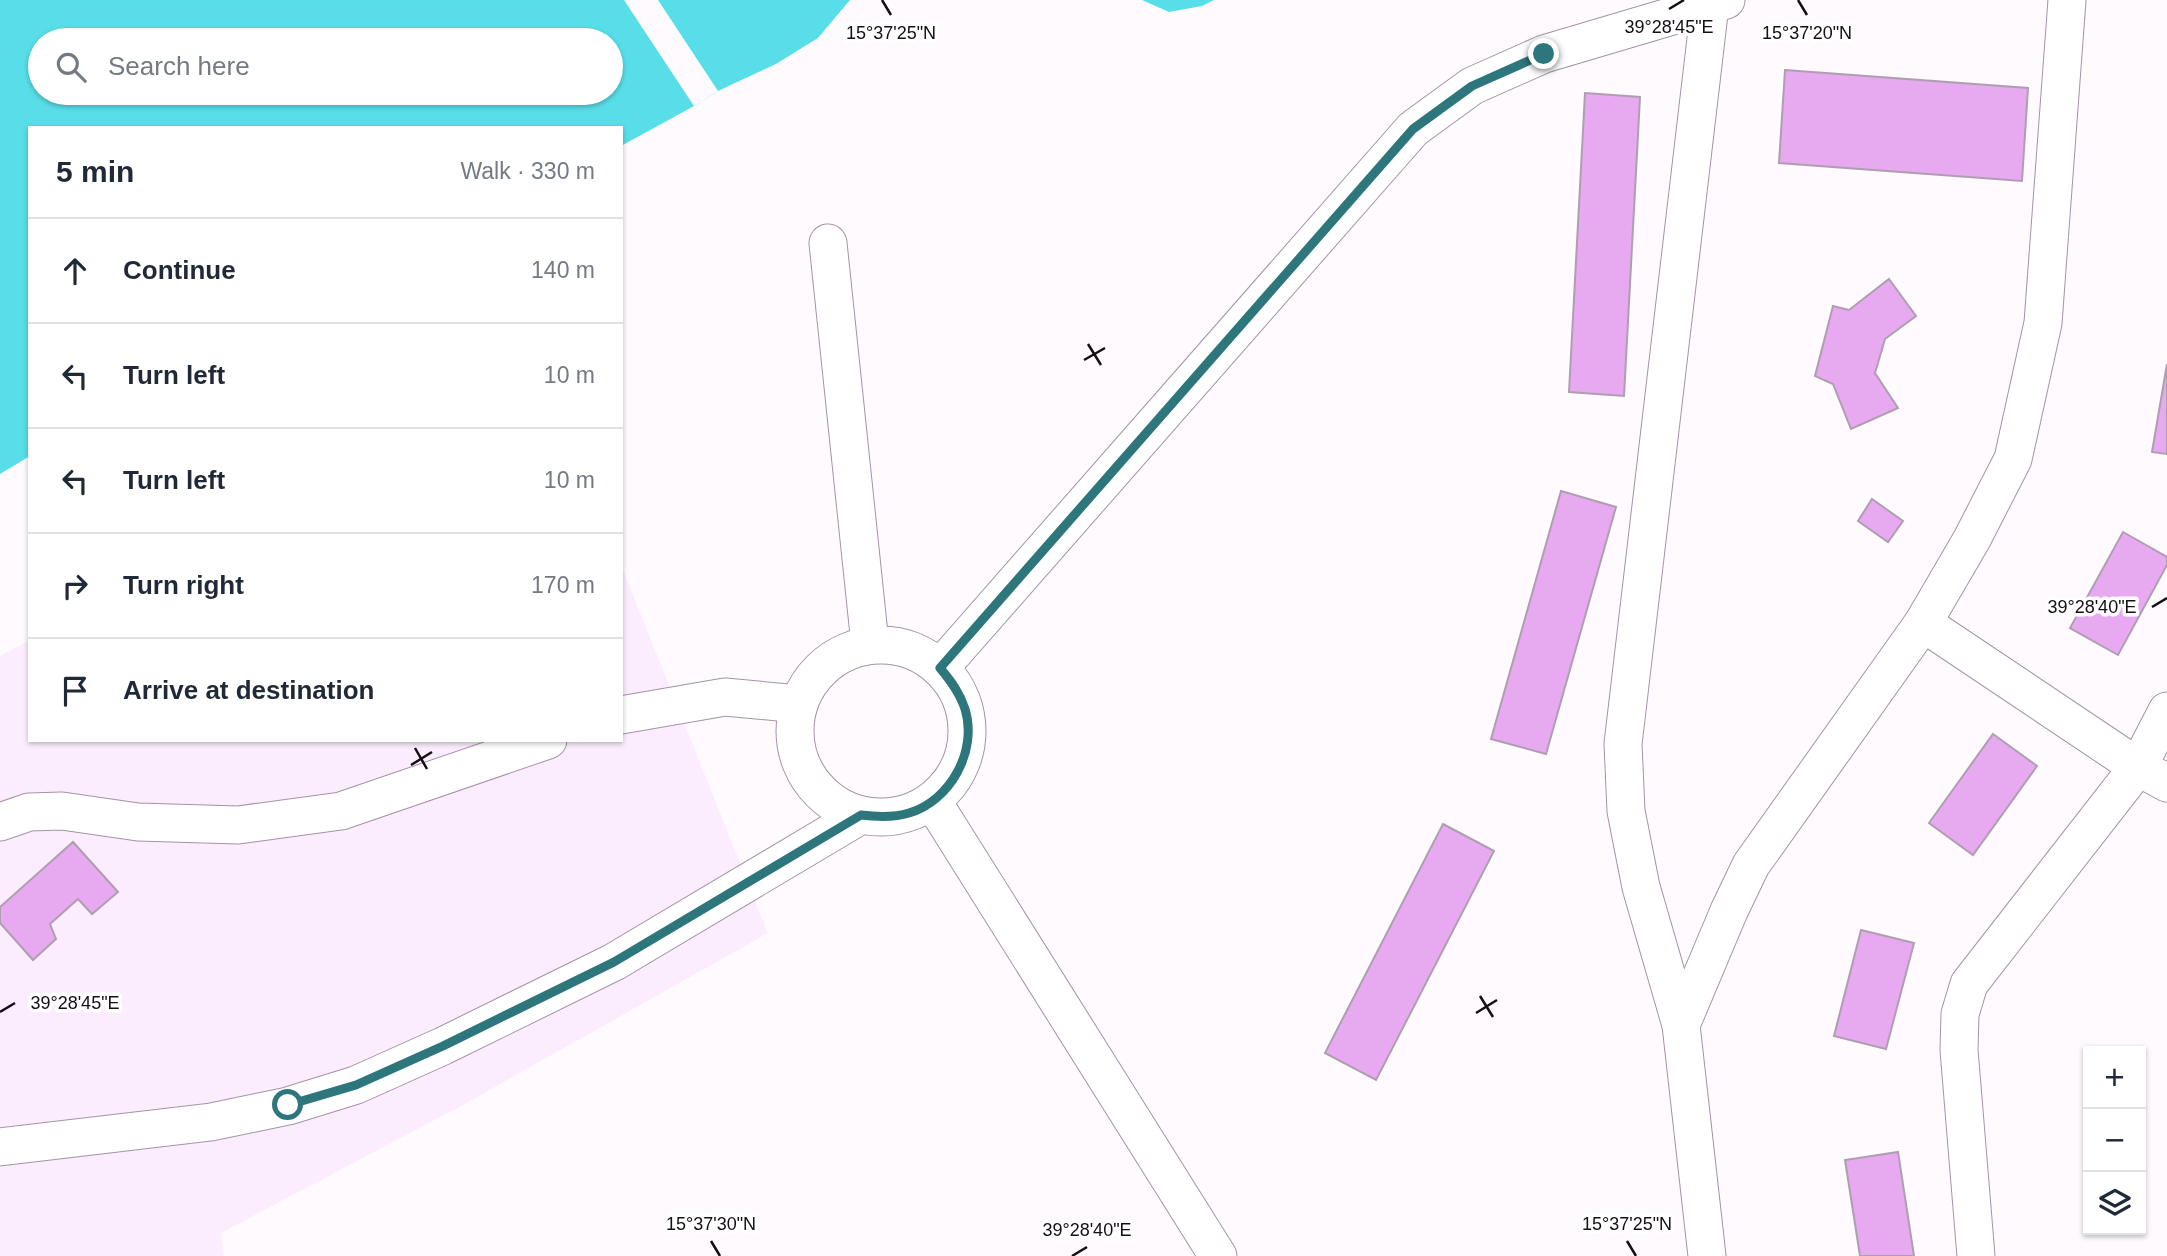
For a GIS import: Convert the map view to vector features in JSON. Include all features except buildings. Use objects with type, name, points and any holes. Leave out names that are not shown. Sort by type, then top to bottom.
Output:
[{"type":"street","points":[[1681,1025],[1751,865],[1923,623],[1972,539],[2013,459],[2043,323],[2067,0]]},
{"type":"street","points":[[940,668],[1413,129],[1472,86],[1544,54],[1718,2],[1623,744],[1626,811],[1641,887],[1681,1025],[1707,1256]]},
{"type":"street","points":[[828,243],[870,644]]},
{"type":"street","points":[[1923,623],[2153,775]]},
{"type":"street","points":[[870,644],[895,645],[920,653],[940,668],[956,688],[966,711],[968,737],[963,762],[951,784],[933,802],[910,813],[886,818],[861,815],[835,804],[814,785],[800,760],[794,732],[799,704],[809,682],[825,664],[846,651],[870,644]]},
{"type":"street","points":[[623,715],[725,697],[799,704]]},
{"type":"street","points":[[1976,1256],[1959,1050],[1960,1014],[1969,984],[2153,775],[2167,711]]},
{"type":"street","points":[[0,822],[29,812],[62,811],[138,822],[238,825],[341,811],[542,742]]},
{"type":"street","points":[[933,802],[1218,1256]]},
{"type":"street","points":[[0,1147],[211,1122],[288,1105],[356,1085],[443,1046],[614,962],[861,815]]},
{"type":"shaded area","points":[[623,570],[768,933],[461,1106],[221,1233],[224,1256],[0,1256],[0,656],[28,641],[28,742],[623,742]]},
{"type":"water","points":[[0,0],[850,0],[818,38],[776,64],[718,91],[623,145],[623,126],[28,126],[28,457],[0,474]]},
{"type":"water","points":[[1142,0],[1214,0],[1202,6],[1169,12]]},
{"type":"pier","points":[[624,0],[658,0],[718,91],[694,106]]},
{"type":"route","points":[[288,1105],[356,1085],[443,1046],[614,962],[861,815],[886,818],[910,813],[933,802],[951,784],[963,762],[968,737],[966,711],[956,688],[940,668],[1413,129],[1472,86],[1544,54]]}]
